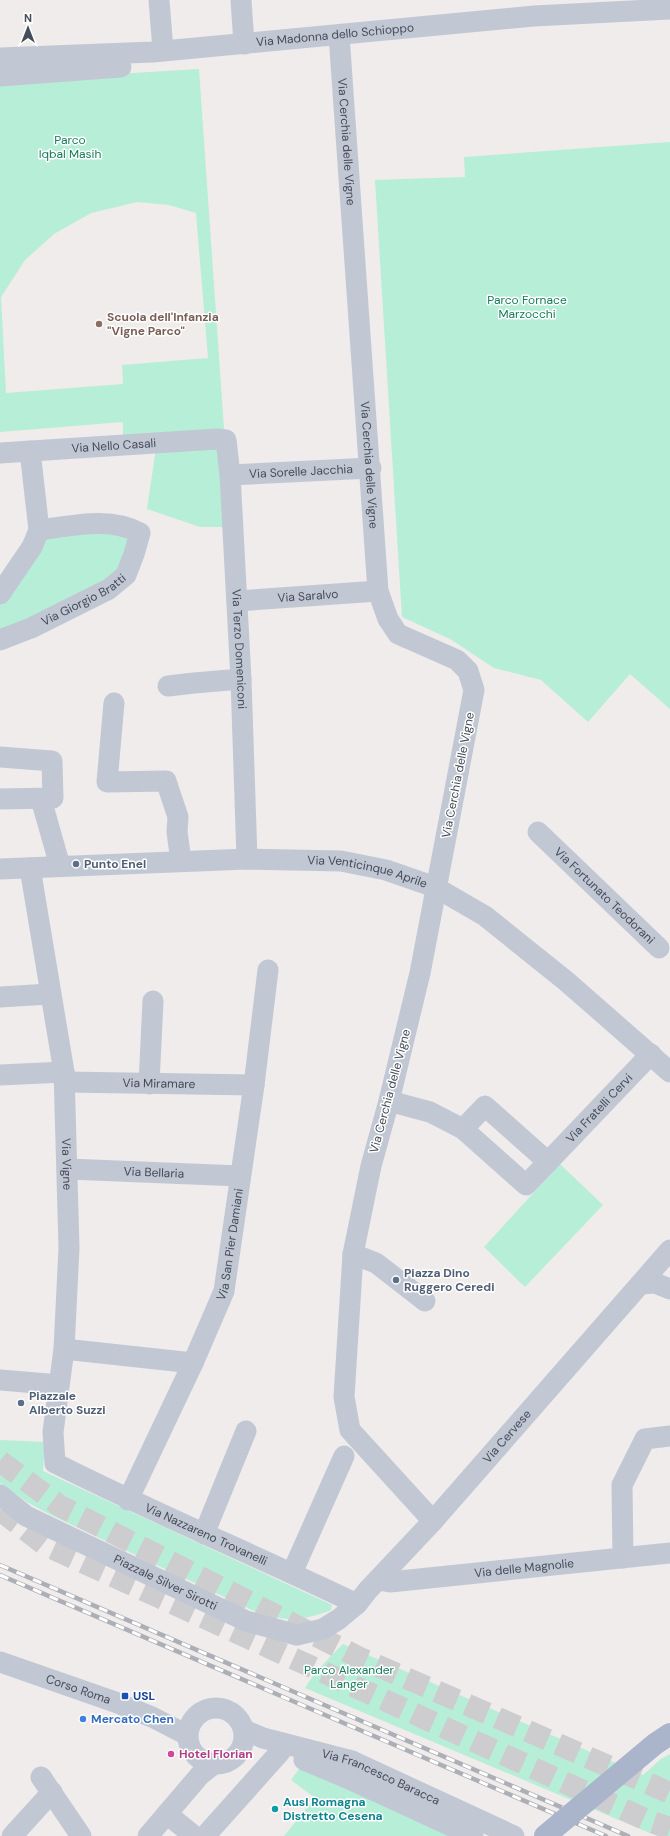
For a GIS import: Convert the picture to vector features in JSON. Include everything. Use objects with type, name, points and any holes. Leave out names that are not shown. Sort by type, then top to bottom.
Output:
[{"type":"main road","points":[[545,1836],[655,1744],[670,1734]]},
{"type":"street","points":[[0,76],[150,64],[158,51],[159,0]]},
{"type":"street","points":[[241,0],[244,44]]},
{"type":"street","name":"Via Madonna dello Schioppo","points":[[0,58],[158,51],[244,44],[339,35],[534,8],[662,6]]},
{"type":"street","name":"Via Cerchia delle Vigne","points":[[339,35],[371,468],[378,591],[388,619],[398,634],[457,660],[468,672],[474,690],[435,887],[420,973],[389,1101],[371,1166],[353,1254],[344,1397],[350,1430],[433,1521]]},
{"type":"street","name":"Via Nello Casali","points":[[0,453],[217,439],[226,440]]},
{"type":"street","name":"Via Terzo Domeniconi","points":[[226,440],[230,475],[241,679],[247,859]]},
{"type":"street","points":[[0,594],[32,547],[39,530],[30,451]]},
{"type":"street","name":"Via Sorelle Jacchia","points":[[230,475],[371,468]]},
{"type":"street","name":"Via Giorgio Bratti","points":[[0,640],[31,628],[109,589],[126,575],[140,533],[121,524],[94,524],[39,530]]},
{"type":"street","name":"Via Saralvo","points":[[237,601],[378,591]]},
{"type":"street","points":[[168,686],[241,679]]},
{"type":"street","points":[[114,703],[107,782],[166,781],[178,816],[177,832],[181,861]]},
{"type":"street","points":[[0,757],[52,761],[53,798],[0,799]]},
{"type":"street","points":[[41,799],[60,866]]},
{"type":"street","name":"Via Fortunato Teodorani","points":[[538,832],[660,948]]},
{"type":"street","name":"Via Venticinque Aprile","points":[[0,869],[247,859],[341,862],[386,870],[435,887],[485,916],[566,981],[670,1072]]},
{"type":"street","name":"Via Vigne","points":[[30,868],[64,1077],[68,1170],[69,1248],[64,1349],[53,1432],[55,1463]]},
{"type":"street","name":"Via San Pier Damiani","points":[[128,1500],[193,1363],[224,1291],[254,1085],[268,970]]},
{"type":"street","points":[[0,997],[50,994]]},
{"type":"street","points":[[149,1084],[153,1002]]},
{"type":"street","name":"Via Fratelli Cervi","points":[[389,1101],[430,1112],[463,1129],[526,1185],[650,1054]]},
{"type":"street","name":"Via Miramare","points":[[0,1075],[64,1077],[149,1084],[254,1085]]},
{"type":"street","points":[[463,1129],[485,1106],[548,1162]]},
{"type":"street","name":"Via Bellaria","points":[[68,1170],[240,1176]]},
{"type":"street","name":"Via Cervese","points":[[339,1619],[357,1604],[433,1521],[670,1250]]},
{"type":"street","points":[[353,1254],[376,1263],[425,1301]]},
{"type":"street","points":[[670,1258],[668,1270],[670,1277]]},
{"type":"street","points":[[641,1284],[655,1283],[670,1289]]},
{"type":"street","points":[[64,1349],[193,1363]]},
{"type":"street","points":[[0,1380],[48,1384],[58,1389]]},
{"type":"street","points":[[204,1534],[246,1431]]},
{"type":"street","points":[[623,1558],[622,1485],[646,1439],[670,1436]]},
{"type":"street","points":[[292,1573],[344,1456]]},
{"type":"street","name":"Via Nazzareno Trovanelli","points":[[55,1463],[128,1500],[292,1573],[357,1604]]},
{"type":"street","name":"Piazzale Silver Sirotti","points":[[0,1495],[26,1516],[246,1621],[298,1635],[323,1629],[339,1619]]},
{"type":"street","name":"Via delle Magnolie","points":[[378,1580],[390,1582],[670,1553]]},
{"type":"street","name":"Corso Roma","points":[[2,1662],[152,1717],[190,1726]]},
{"type":"street","points":[[148,1836],[204,1766],[224,1764],[236,1756],[244,1737],[237,1716],[224,1709],[214,1708],[205,1710],[190,1726],[191,1750],[204,1766]]},
{"type":"street","name":"Via Francesco Baracca","points":[[244,1737],[334,1772],[473,1836]]},
{"type":"street","name":"Via Francesco Baracca","points":[[244,1737],[263,1738],[352,1761],[514,1836]]},
{"type":"street","points":[[205,1836],[280,1752]]},
{"type":"street","points":[[12,1836],[47,1784],[81,1836]]},
{"type":"street","points":[[167,1814],[194,1836]]},
{"type":"green space","name":"Parco Iqbal Masih","points":[[199,69],[224,429],[123,436],[123,422],[0,432],[0,81]],"holes":[[[137,202],[169,205],[196,213],[208,358],[122,365],[123,384],[6,393],[1,297],[25,260],[54,234],[91,213]]]},
{"type":"green space","name":"Parco Fornace Marzocchi","points":[[670,142],[670,709],[630,674],[588,722],[541,680],[494,668],[450,639],[402,617],[375,180],[465,177],[464,157]]},
{"type":"green space","points":[[156,448],[216,449],[220,456],[224,527],[200,527],[147,509]]},
{"type":"green space","points":[[96,526],[128,531],[127,565],[103,586],[0,637],[0,600],[44,538]]},
{"type":"green space","points":[[560,1164],[603,1205],[525,1287],[484,1247]]},
{"type":"green space","points":[[0,1440],[45,1442],[43,1471],[332,1605],[331,1610],[310,1617],[292,1619],[265,1615],[49,1514],[27,1502],[0,1483]]},
{"type":"green space","name":"Parco Alexander Langer","points":[[343,1644],[643,1775],[661,1759],[670,1754],[670,1836],[657,1836],[305,1688],[318,1670]]},
{"type":"green space","points":[[301,1766],[452,1836],[284,1836],[315,1798],[291,1780]]},
{"type":"tunnel","points":[[0,1461],[60,1506],[360,1658],[670,1793]]},
{"type":"tunnel","points":[[0,1510],[45,1545],[649,1821],[670,1828]]},
{"type":"railway","points":[[0,1565],[628,1836]]},
{"type":"railway","points":[[0,1575],[606,1836]]},
{"type":"place","name":"Scuola dell'Infanzia \"Vigne Parco\"","points":[[99,324]]},
{"type":"place","name":"Punto Enel","points":[[76,864]]},
{"type":"place","name":"Piazza Dino Ruggero Ceredi","points":[[396,1280]]},
{"type":"place","name":"Piazzale Alberto Suzzi","points":[[21,1403]]},
{"type":"place","name":"USL","points":[[125,1696]]},
{"type":"place","name":"Mercato Chen","points":[[83,1719]]},
{"type":"place","name":"Hotel Florian","points":[[171,1754]]},
{"type":"place","name":"Ausl Romagna Distretto Cesena","points":[[275,1809]]}]
